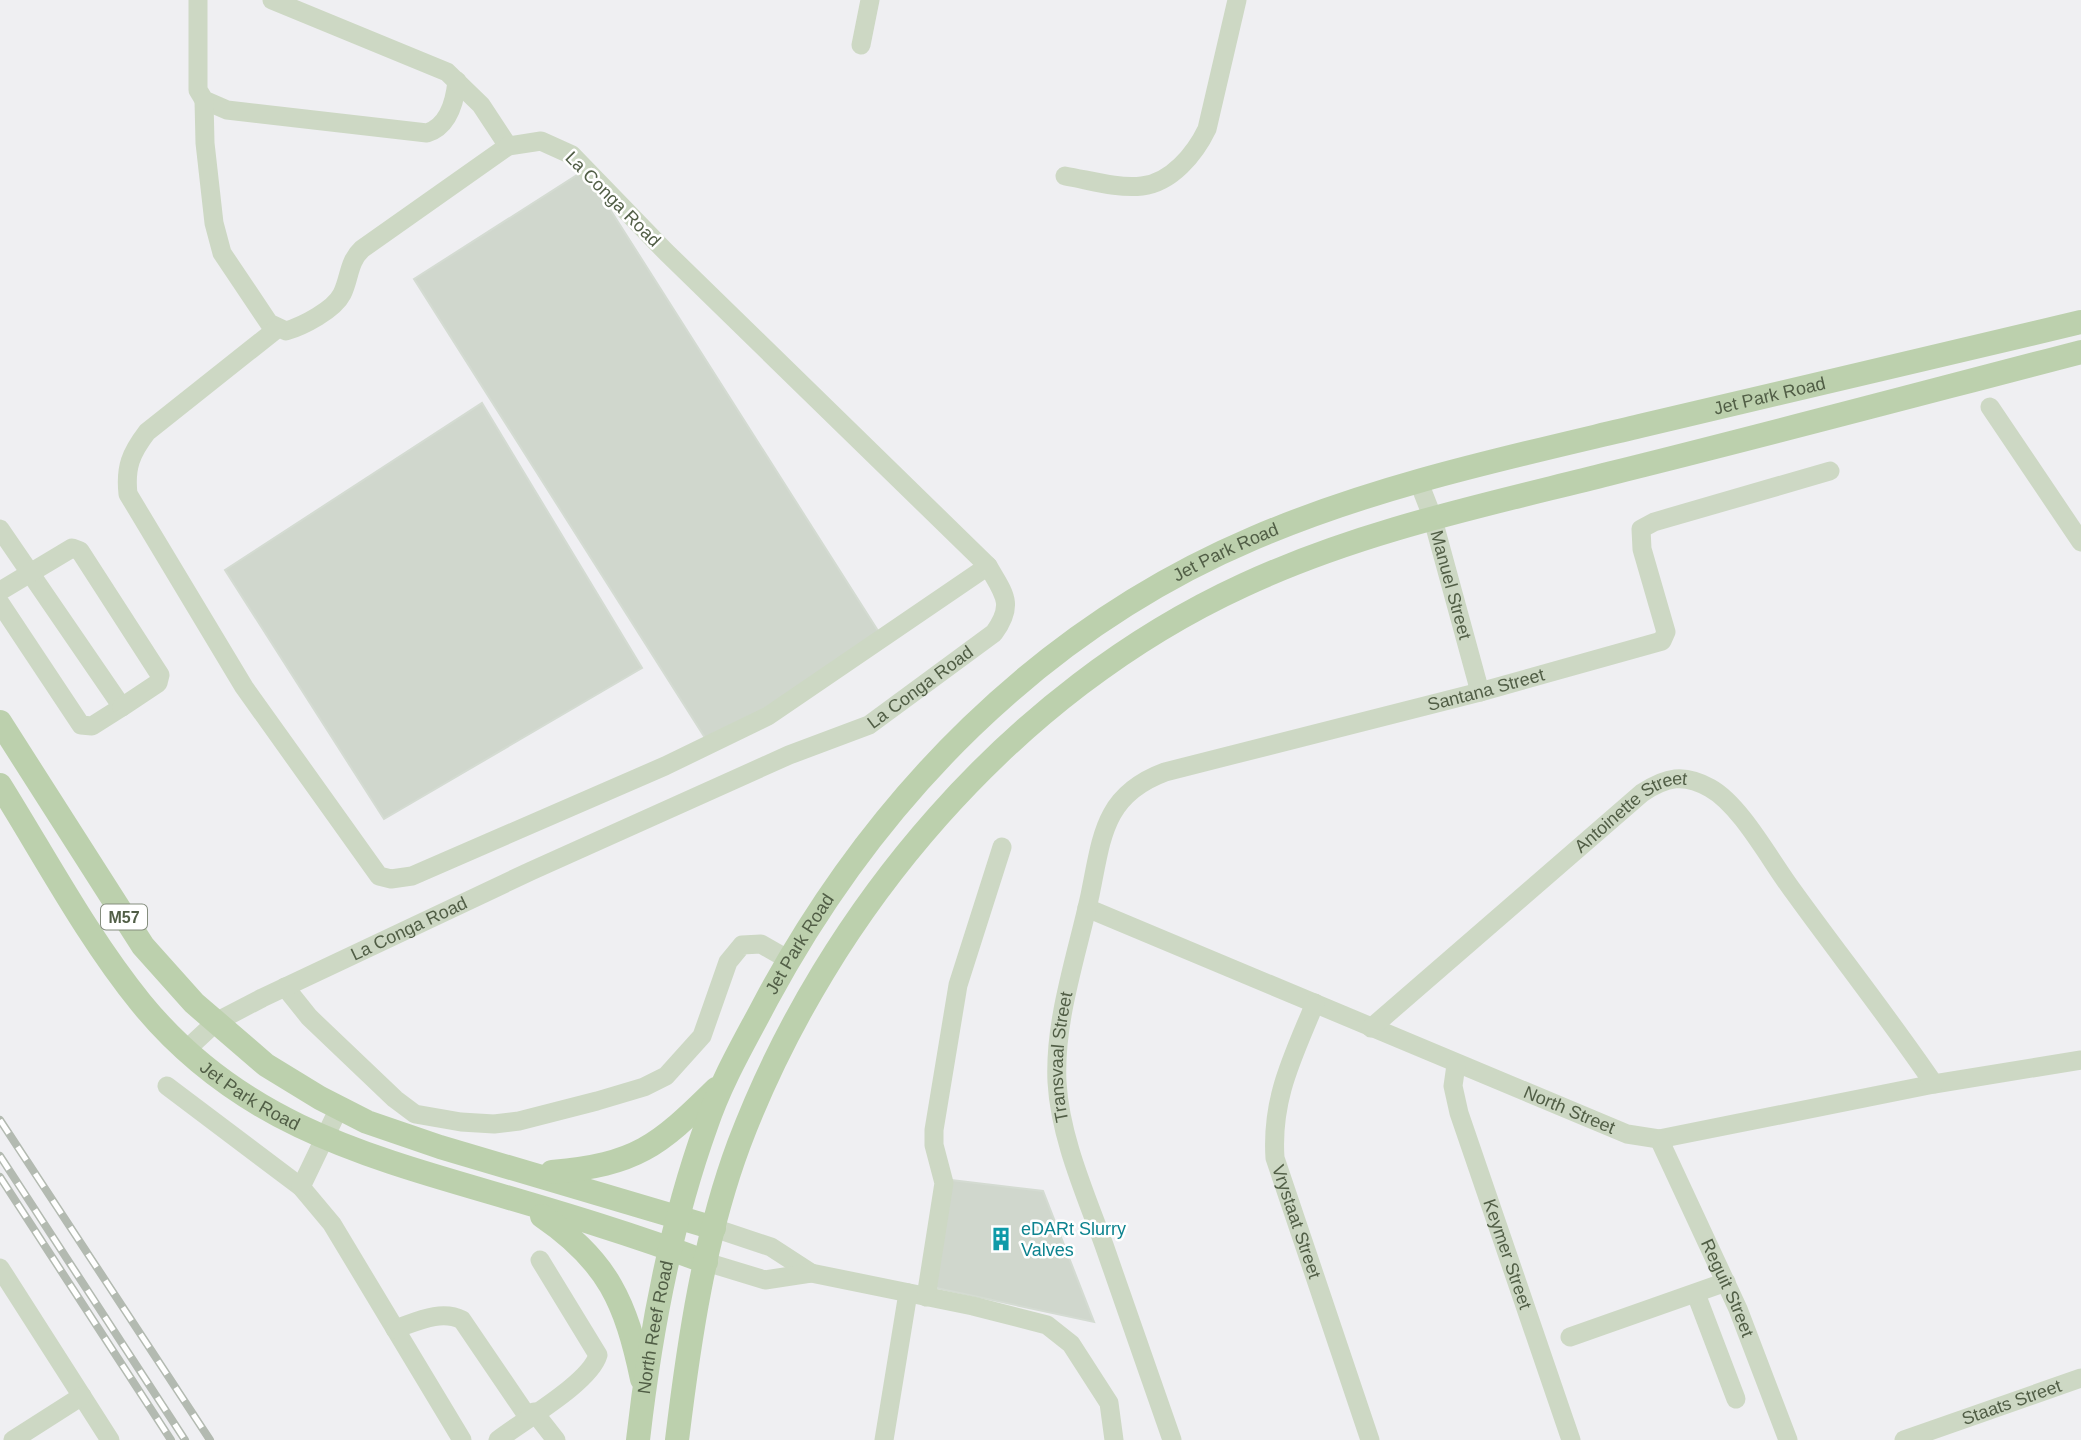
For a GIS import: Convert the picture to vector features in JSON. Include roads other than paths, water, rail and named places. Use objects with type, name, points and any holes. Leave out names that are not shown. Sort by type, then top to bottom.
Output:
[{"type":"main road","name":"Jet Park Road","points":[[678,1216],[705,1126],[723,1082],[789,960],[839,878],[886,816],[941,754],[1043,665],[1106,618],[1176,575],[1256,537],[1418,480],[2081,322]]},
{"type":"main road","name":"Jet Park Road","points":[[0,722],[133,932],[159,965],[216,1022],[266,1065],[367,1122],[428,1143],[714,1228],[737,1148],[774,1061],[829,960],[895,864],[973,777],[1063,698],[1150,636],[1243,585],[1432,516],[1610,474],[2081,352]]},
{"type":"main road","name":"Jet Park Road","points":[[0,785],[135,994],[187,1049],[281,1119],[324,1140],[407,1169],[670,1248],[706,1262]]},
{"type":"main road","points":[[537,1174],[603,1166],[644,1150],[670,1133],[723,1082]]},
{"type":"main road","points":[[526,1205],[585,1252],[612,1285],[632,1331],[644,1390]]},
{"type":"main road","name":"North Reef Road","points":[[638,1440],[644,1390],[678,1216]]},
{"type":"main road","name":"North Reef Road","points":[[677,1440],[686,1364],[714,1228]]},
{"type":"street","points":[[198,0],[196,73],[198,90],[204,100],[205,143],[217,238],[230,266],[262,313],[278,328],[286,331],[336,303],[346,284],[351,263],[362,249],[508,146],[481,105],[457,80],[429,63],[272,0]]},
{"type":"street","points":[[861,45],[870,0]]},
{"type":"street","points":[[1065,176],[1143,186],[1184,163],[1199,145],[1210,117],[1237,0]]},
{"type":"street","points":[[204,100],[227,110],[428,134],[436,131],[448,114],[457,80]]},
{"type":"street","name":"La Conga Road","points":[[187,1049],[216,1022],[285,987],[764,766],[869,724],[994,633],[1006,617],[1007,599],[988,566],[666,252],[572,155],[541,141],[508,146]]},
{"type":"street","points":[[278,328],[148,432],[131,454],[126,474],[128,494],[244,687],[379,876],[391,879],[412,876],[665,766],[768,716],[988,566]]},
{"type":"street","points":[[1990,407],[2081,542]]},
{"type":"street","name":"Santana Street","points":[[1087,908],[1109,821],[1119,800],[1143,780],[1480,692],[1662,640],[1666,632],[1642,549],[1641,529],[1654,522],[1830,471]]},
{"type":"street","name":"Manuel Street","points":[[1418,480],[1432,516],[1480,692]]},
{"type":"street","points":[[2,535],[32,572],[122,707]]},
{"type":"street","points":[[0,591],[72,548],[80,551],[160,675],[159,683],[92,726],[81,725],[0,603]]},
{"type":"street","name":"Antoinette Street","points":[[1371,1028],[1642,793],[1659,782],[1681,777],[1713,790],[1739,816],[1864,983],[1934,1084]]},
{"type":"street","points":[[884,1440],[944,1183],[934,1145],[934,1130],[958,985],[1002,847]]},
{"type":"street","name":"North Street","points":[[1087,908],[1456,1065],[1627,1134],[1659,1139],[1934,1084],[2081,1060]]},
{"type":"street","name":"Transvaal Street","points":[[1087,908],[1057,1052],[1060,1111],[1080,1180],[1172,1440]]},
{"type":"street","points":[[285,987],[309,1017],[395,1099],[415,1114],[461,1122],[494,1124],[552,1114],[644,1087],[664,1077],[702,1036],[728,962],[742,945],[761,944],[789,960]]},
{"type":"street","name":"Vrystaat Street","points":[[1315,1003],[1280,1088],[1274,1125],[1275,1158],[1370,1440]]},
{"type":"street","name":"Keymer Street","points":[[1456,1065],[1454,1095],[1462,1122],[1571,1440]]},
{"type":"street","points":[[167,1086],[301,1187],[332,1224],[462,1440]]},
{"type":"street","points":[[301,1187],[339,1108]]},
{"type":"street","name":"Reguit Street","points":[[1659,1139],[1726,1282],[1769,1385],[1788,1440]]},
{"type":"street","points":[[714,1228],[771,1247],[811,1273]]},
{"type":"street","points":[[498,1440],[580,1380],[595,1365],[598,1355],[540,1260]]},
{"type":"street","points":[[706,1262],[765,1280],[811,1273],[1034,1321],[1056,1330],[1071,1344],[1110,1403],[1114,1440]]},
{"type":"street","points":[[0,1268],[110,1440]]},
{"type":"street","points":[[1570,1337],[1726,1282]]},
{"type":"street","points":[[1696,1294],[1737,1399]]},
{"type":"street","points":[[395,1329],[435,1316],[453,1315],[461,1320],[531,1414],[556,1440]]},
{"type":"street","name":"Staats Street","points":[[1904,1440],[2081,1378]]},
{"type":"street","points":[[13,1440],[82,1396]]},
{"type":"railway","points":[[0,1120],[210,1440]]},
{"type":"railway","points":[[0,1156],[185,1440]]},
{"type":"railway","points":[[0,1177],[171,1440]]},
{"type":"place","name":"eDARt Slurry Valves","points":[[1001,1239]]}]
